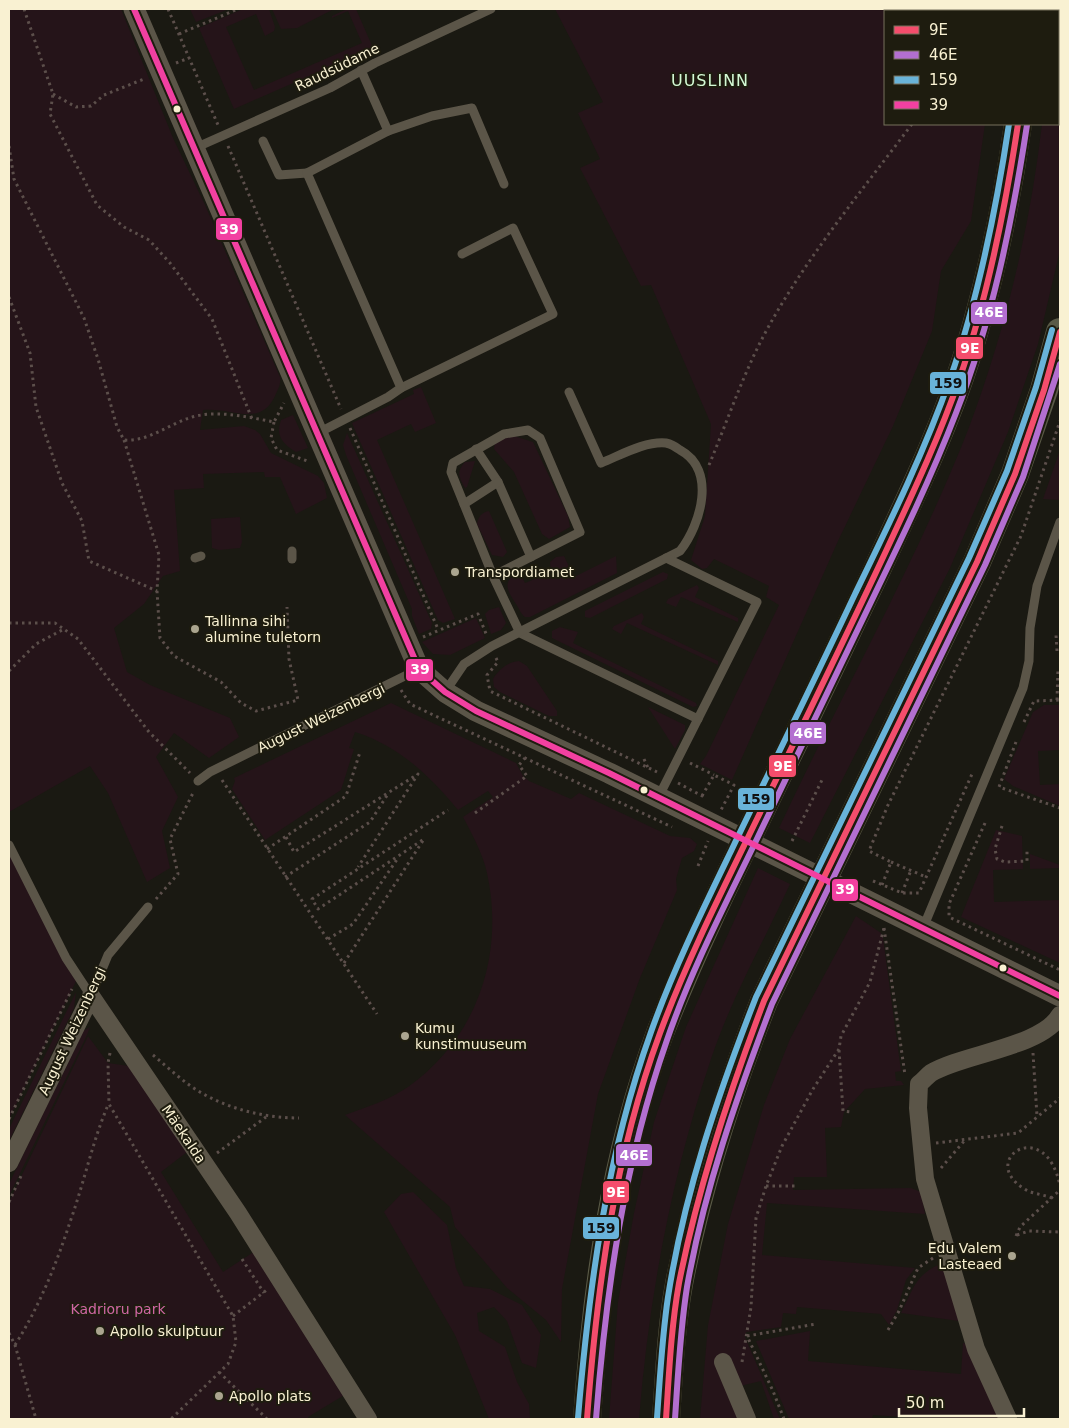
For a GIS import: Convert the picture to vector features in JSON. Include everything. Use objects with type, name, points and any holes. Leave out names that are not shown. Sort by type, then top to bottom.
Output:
[{"type":"main road","points":[[587,1419],[592,1348],[613,1200],[631,1124],[659,1036],[723,887],[898,524],[940,429],[968,354],[989,277],[1009,189],[1018,125]]},
{"type":"main road","points":[[666,1419],[679,1285],[694,1214],[735,1075],[764,1001],[882,761],[985,545],[1015,474],[1044,390],[1060,332]]},
{"type":"street","points":[[134,9],[419,669],[445,692],[476,711],[658,798],[706,810],[870,891],[922,928],[1060,996]]},
{"type":"street","name":"Mäekalda","points":[[91,996],[280,1280],[368,1419]]},
{"type":"street","name":"August Weizenbergi","points":[[9,1163],[91,996]]},
{"type":"street","points":[[1008,1419],[976,1349],[925,1179],[931,1147],[918,1108],[919,1084],[932,1073],[1054,1026],[1060,1015]]},
{"type":"street","points":[[723,1362],[747,1419]]},
{"type":"lane","name":"Raudsüdame","points":[[195,148],[222,134],[330,88],[361,70],[490,9]]},
{"type":"lane","points":[[361,70],[388,131]]},
{"type":"lane","points":[[263,141],[279,175],[307,173],[388,131],[432,116],[472,108],[504,184]]},
{"type":"lane","points":[[307,173],[401,388]]},
{"type":"lane","points":[[318,433],[345,417],[388,397],[401,388],[553,314],[513,228],[462,254]]},
{"type":"lane","points":[[445,692],[464,664],[492,646],[680,551],[689,539],[701,503],[702,482],[698,465],[688,454],[668,443],[650,444],[601,463],[569,392]]},
{"type":"lane","points":[[494,576],[580,532],[540,438],[528,430],[504,434],[476,449],[453,463],[451,472],[494,576],[520,633],[698,719]]},
{"type":"lane","points":[[476,449],[498,482],[531,557]]},
{"type":"lane","points":[[464,504],[498,482]]},
{"type":"lane","points":[[922,928],[1023,688],[1029,661],[1030,628],[1037,586],[1060,522]]},
{"type":"lane","points":[[658,798],[757,602],[666,558]]},
{"type":"lane","name":"August Weizenbergi","points":[[198,781],[210,772],[419,669]]},
{"type":"lane","name":"Mäekalda","points":[[9,845],[66,958],[91,996]]},
{"type":"lane","name":"August Weizenbergi","points":[[91,996],[108,955],[148,907]]},
{"type":"path","points":[[24,9],[53,94],[50,114],[96,205],[124,227],[149,240],[170,263],[212,319],[252,418]]},
{"type":"path","points":[[168,9],[438,629],[478,614],[498,662],[488,675],[490,691],[668,777],[702,796],[706,810]]},
{"type":"path","points":[[179,34],[238,9]]},
{"type":"path","points":[[174,64],[189,58]]},
{"type":"path","points":[[53,94],[76,107],[91,106],[104,95],[150,77]]},
{"type":"path","points":[[702,482],[733,401],[764,335],[802,272],[911,125]]},
{"type":"path","points":[[9,146],[14,179],[84,318],[98,359],[117,428],[124,440],[159,555],[157,591],[160,638],[174,656],[221,682],[241,703],[256,711],[298,700],[289,659],[288,607]]},
{"type":"path","points":[[9,297],[30,353],[36,407],[62,483],[82,521],[89,561],[157,591]]},
{"type":"path","points":[[297,384],[274,422],[271,438],[277,450],[314,464],[331,463]]},
{"type":"path","points":[[124,440],[138,441],[190,417],[211,414],[274,422]]},
{"type":"path","points":[[926,876],[869,851],[888,805],[1020,536],[1060,421]]},
{"type":"path","points":[[9,622],[55,623],[78,639],[149,732],[198,781]]},
{"type":"path","points":[[9,671],[36,644],[64,629]]},
{"type":"path","points":[[1057,651],[1056,634],[1060,634]]},
{"type":"path","points":[[1021,728],[1034,701],[1059,700],[1058,668]]},
{"type":"path","points":[[1018,737],[999,787],[1060,808]]},
{"type":"path","points":[[267,850],[346,796],[360,752]]},
{"type":"path","points":[[475,813],[527,776],[519,765],[524,758]]},
{"type":"path","points":[[644,759],[648,768]]},
{"type":"path","points":[[697,766],[734,785],[721,810]]},
{"type":"path","points":[[882,885],[902,893],[919,893],[972,773]]},
{"type":"path","points":[[286,837],[294,852],[418,774],[356,870]]},
{"type":"path","points":[[702,796],[714,775]]},
{"type":"path","points":[[792,841],[823,778]]},
{"type":"path","points":[[221,780],[377,1014]]},
{"type":"path","points":[[285,876],[370,822],[390,792]]},
{"type":"path","points":[[148,907],[178,874],[170,839],[191,800]]},
{"type":"path","points":[[344,963],[424,839],[318,909],[312,899],[448,810]]},
{"type":"path","points":[[985,823],[949,904],[949,917],[1060,970]]},
{"type":"path","points":[[1002,826],[995,849],[997,859],[1005,862],[1027,861],[1027,851]]},
{"type":"path","points":[[328,939],[353,924],[399,856]]},
{"type":"path","points":[[870,891],[882,885],[891,862]]},
{"type":"path","points":[[902,893],[912,870]]},
{"type":"path","points":[[307,909],[315,904]]},
{"type":"path","points":[[851,1112],[843,1111],[839,1050],[841,1036],[870,982],[884,928],[906,1080]]},
{"type":"path","points":[[9,1120],[78,977]]},
{"type":"path","points":[[15,1345],[30,1321],[53,1268],[71,1221],[100,1124],[109,1104],[108,1063],[115,1032]]},
{"type":"path","points":[[1032,1035],[1037,1117]]},
{"type":"path","points":[[146,1050],[194,1088],[235,1107],[266,1117],[299,1118]]},
{"type":"path","points":[[736,1392],[747,1336],[755,1267],[756,1218],[782,1146],[812,1089],[839,1050]]},
{"type":"path","points":[[935,1134],[931,1147],[965,1140],[1018,1133],[1060,1098]]},
{"type":"path","points":[[109,1104],[233,1316],[236,1342],[228,1364],[171,1419]]},
{"type":"path","points":[[204,1164],[231,1141],[266,1117]]},
{"type":"path","points":[[936,1162],[937,1172],[965,1140]]},
{"type":"path","points":[[1052,1198],[1031,1193],[1020,1187],[1009,1172],[1008,1166],[1012,1155],[1021,1148],[1029,1146],[1046,1154],[1058,1176],[1060,1186]]},
{"type":"path","points":[[766,1186],[795,1186]]},
{"type":"path","points":[[1060,1190],[1020,1226],[1016,1236],[1029,1231],[1060,1232]]},
{"type":"path","points":[[888,1330],[899,1311],[918,1268],[934,1258],[948,1254]]},
{"type":"path","points":[[242,1259],[264,1293]]},
{"type":"path","points":[[233,1316],[280,1280]]},
{"type":"path","points":[[747,1336],[816,1324]]},
{"type":"path","points":[[9,1333],[15,1345],[36,1419]]},
{"type":"path","points":[[747,1336],[773,1390],[784,1419]]},
{"type":"path","points":[[219,1372],[267,1419]]},
{"type":"green space","points":[[9,9],[121,9],[173,138],[205,205],[280,377],[280,385],[275,396],[269,406],[262,411],[254,414],[245,414],[203,410],[200,430],[244,426],[255,430],[260,434],[271,453],[318,476],[324,483],[327,498],[296,514],[280,477],[265,477],[264,472],[203,474],[204,488],[174,490],[180,571],[163,576],[144,604],[114,628],[127,672],[150,685],[230,718],[239,737],[209,758],[174,733],[156,757],[178,797],[162,831],[170,868],[147,882],[108,793],[90,766],[9,812]]},
{"type":"green space","points":[[190,9],[229,9],[196,22]]},
{"type":"green space","points":[[243,9],[269,9],[275,27],[274,31],[265,36],[256,14],[226,27],[254,90],[362,43],[348,11],[332,18],[332,16],[347,9],[356,9],[373,48],[234,109],[199,28]]},
{"type":"green space","points":[[272,9],[334,9],[297,28],[281,29]]},
{"type":"green space","points":[[555,9],[996,9],[884,10],[884,125],[985,125],[971,221],[941,271],[932,331],[893,426],[838,541],[732,780],[700,764],[706,756],[779,605],[766,597],[769,586],[714,559],[707,568],[702,569],[691,560],[705,516],[711,424],[651,285],[641,286],[580,168],[600,159],[578,113],[603,102]]},
{"type":"green space","points":[[1060,9],[1060,250],[1038,344],[1008,432],[950,568],[810,843],[779,828],[901,581],[947,481],[968,430],[1005,318],[1031,202],[1042,125],[1059,125],[1059,10],[1050,10]]},
{"type":"green space","points":[[421,387],[436,423],[415,432],[411,424],[377,440],[455,619],[443,623],[438,620],[352,423],[414,394],[413,390]]},
{"type":"green space","points":[[293,415],[308,448],[296,452],[284,443],[279,431],[281,420]]},
{"type":"green space","points":[[347,433],[432,623],[431,629],[419,634],[412,616],[412,609],[346,455],[343,445]]},
{"type":"green space","points":[[514,436],[533,442],[568,516],[570,527],[549,539],[542,534],[514,472],[494,449],[495,442]]},
{"type":"green space","points":[[1060,450],[1060,500],[1043,499]]},
{"type":"green space","points":[[475,461],[467,487],[465,488],[460,478],[460,469],[465,462]]},
{"type":"green space","points":[[489,511],[507,552],[503,557],[492,555],[477,524],[481,515]]},
{"type":"green space","points":[[240,517],[242,542],[240,548],[219,550],[212,548],[211,519]]},
{"type":"green space","points":[[564,556],[574,577],[616,556],[617,573],[530,617],[525,617],[510,595],[508,582],[520,573],[525,583],[551,572],[550,562],[556,557]]},
{"type":"green space","points":[[663,572],[668,574],[667,579],[590,618],[585,617],[585,611]]},
{"type":"green space","points":[[697,585],[699,588],[695,597],[738,618],[738,622],[681,597],[676,607],[666,603],[668,599]]},
{"type":"green space","points":[[499,607],[506,623],[501,630],[491,634],[485,614],[489,610]]},
{"type":"green space","points":[[642,613],[644,617],[641,624],[718,661],[718,665],[627,623],[621,634],[612,629],[614,626]]},
{"type":"green space","points":[[476,618],[485,638],[450,655],[433,654],[422,642]]},
{"type":"green space","points":[[560,627],[578,632],[573,643],[696,703],[697,706],[693,707],[552,638],[552,631]]},
{"type":"green space","points":[[519,661],[527,666],[557,711],[557,716],[549,716],[500,692],[494,687],[493,679],[498,672],[508,664]]},
{"type":"green space","points":[[391,703],[516,763],[523,776],[529,781],[571,799],[579,793],[670,836],[690,838],[697,844],[694,851],[682,858],[676,879],[677,890],[640,978],[598,1094],[562,1289],[561,1342],[546,1320],[507,1288],[455,1227],[450,1207],[345,1115],[386,1099],[408,1087],[432,1067],[452,1044],[468,1019],[480,992],[488,964],[492,934],[492,904],[483,859],[463,817],[493,797],[488,791],[458,810],[436,785],[412,763],[386,745],[355,732],[349,748],[354,749],[341,790],[265,840],[232,789],[235,781],[234,778]]},
{"type":"green space","points":[[1044,705],[1060,705],[1060,750],[1038,751],[1040,785],[1060,784],[1060,806],[1013,786],[1004,779],[1033,712]]},
{"type":"green space","points":[[648,707],[685,725],[685,730],[675,749]]},
{"type":"green space","points":[[996,830],[1022,836],[1023,869],[993,870],[994,902],[1060,900],[1060,963],[961,917]]},
{"type":"green space","points":[[9,845],[78,977],[9,1119]]},
{"type":"green space","points":[[1030,854],[1060,865],[1060,868],[1030,869]]},
{"type":"green space","points":[[758,868],[790,884],[720,1034],[685,1145],[664,1235],[656,1281],[643,1373],[639,1419],[609,1419],[618,1302],[634,1213],[654,1122],[686,1027]]},
{"type":"green space","points":[[856,916],[881,933],[883,938],[901,1071],[895,1072],[896,1081],[901,1081],[904,1085],[865,1089],[844,1112],[841,1127],[825,1128],[827,1177],[794,1177],[793,1190],[911,1188],[921,1192],[925,1214],[767,1203],[762,1255],[915,1268],[906,1280],[897,1310],[889,1325],[881,1314],[797,1307],[796,1314],[783,1313],[781,1327],[746,1332],[745,1337],[780,1419],[774,1419],[761,1381],[740,1386],[725,1355],[714,1361],[738,1419],[700,1419],[708,1325],[728,1224],[764,1105],[790,1039]]},
{"type":"green space","points":[[76,992],[74,1008],[9,1141],[9,1129]]},
{"type":"green space","points":[[90,1027],[9,1196],[9,1184],[83,1031]]},
{"type":"green space","name":"Kadrioru park","points":[[88,1036],[108,1063],[129,1066],[187,1152],[161,1172],[223,1272],[260,1248],[351,1391],[308,1417],[309,1419],[9,1419],[9,1202]]},
{"type":"green space","points":[[413,1192],[447,1225],[456,1268],[464,1286],[490,1289],[522,1305],[541,1335],[536,1368],[522,1363],[507,1321],[494,1307],[477,1313],[479,1331],[505,1347],[517,1382],[529,1404],[530,1419],[489,1419],[455,1335],[384,1212],[401,1194]]},
{"type":"green space","points":[[943,1263],[959,1321],[901,1313],[921,1277],[926,1272]]},
{"type":"green space","points":[[810,1331],[808,1361],[961,1374],[963,1343],[969,1344],[999,1419],[930,1419],[873,1415],[872,1419],[789,1419],[756,1341]]},
{"type":"transit line","name":"39","points":[[134,9],[419,669],[445,692],[476,711],[609,773],[1060,996]]},
{"type":"transit line","name":"159","points":[[578,1418],[594,1271],[602,1223],[611,1175],[635,1079],[651,1032],[689,940],[893,515],[940,407],[970,317],[986,253],[1009,125]]},
{"type":"transit line","name":"9E","points":[[587,1419],[596,1321],[610,1223],[619,1175],[644,1080],[660,1033],[718,898],[870,585],[943,423],[979,317],[1001,221],[1018,125]]},
{"type":"transit line","name":"46E","points":[[596,1419],[605,1323],[619,1227],[639,1133],[667,1040],[686,990],[708,941],[904,532],[956,413],[980,343],[999,271],[1015,198],[1027,125]]},
{"type":"transit line","name":"159","points":[[657,1418],[664,1327],[675,1259],[693,1182],[728,1070],[756,997],[969,558],[1007,471],[1036,387],[1052,330]]},
{"type":"transit line","name":"9E","points":[[666,1419],[674,1317],[679,1283],[705,1176],[751,1036],[764,1001],[977,562],[1015,474],[1044,390],[1060,332]]},
{"type":"transit line","name":"46E","points":[[675,1419],[683,1320],[694,1251],[712,1179],[734,1108],[759,1039],[772,1004],[985,565],[1023,477],[1060,364]]},
{"type":"place","name":"Transpordiamet","points":[[455,572]]},
{"type":"place","name":"Tallinna sihi alumine tuletorn","points":[[195,629]]},
{"type":"place","name":"Kumu kunstimuuseum","points":[[405,1036]]},
{"type":"place","name":"Edu Valem Lasteaed","points":[[1012,1256]]},
{"type":"place","name":"Apollo skulptuur","points":[[100,1331]]},
{"type":"place","name":"Apollo plats","points":[[219,1396]]},
{"type":"district","name":"UUSLINN","points":[[710,80]]}]
